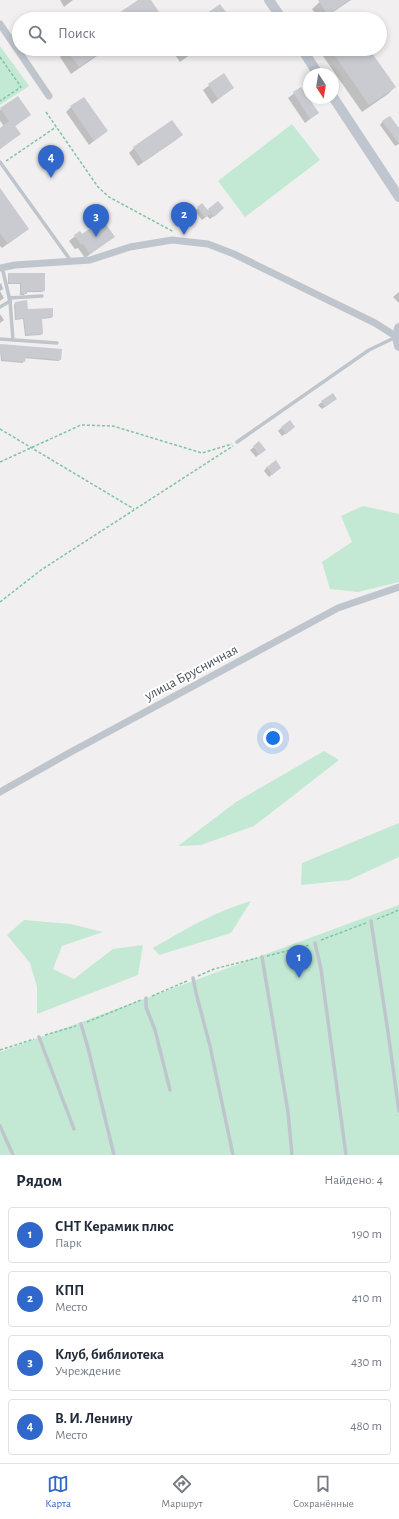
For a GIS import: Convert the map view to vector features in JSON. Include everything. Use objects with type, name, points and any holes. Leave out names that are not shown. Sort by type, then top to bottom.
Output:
[{"type":"street","points":[[269,0],[277,12]]},
{"type":"street","points":[[0,24],[12,42]]},
{"type":"street","points":[[22,56],[49,96]]},
{"type":"street","points":[[306,56],[314,68]]},
{"type":"street","points":[[338,104],[399,197]]},
{"type":"street","points":[[1,268],[15,265],[90,260],[130,247],[172,240],[208,244],[234,254],[375,323],[398,337]]},
{"type":"street","name":"улица Брусничная","points":[[0,792],[69,753],[338,608],[399,588]]},
{"type":"lane","points":[[1,163],[71,262]]},
{"type":"lane","points":[[1,268],[10,299],[13,340]]},
{"type":"lane","points":[[0,307],[10,299],[42,296]]},
{"type":"lane","points":[[238,442],[369,350],[398,337]]},
{"type":"lane","points":[[0,339],[57,344]]},
{"type":"lane","points":[[371,921],[399,1111]]},
{"type":"lane","points":[[315,943],[322,969],[346,1155]]},
{"type":"lane","points":[[262,957],[288,1112],[292,1155]]},
{"type":"lane","points":[[193,978],[210,1046],[233,1155]]},
{"type":"lane","points":[[146,998],[146,1007],[155,1030],[170,1090]]},
{"type":"lane","points":[[81,1024],[114,1155]]},
{"type":"lane","points":[[40,1037],[74,1129]]},
{"type":"lane","points":[[0,1126],[13,1155]]},
{"type":"path","points":[[0,57],[21,87],[0,101]]},
{"type":"path","points":[[46,112],[98,187],[109,197],[178,234],[186,242]]},
{"type":"path","points":[[1,163],[56,127]]},
{"type":"path","points":[[0,462],[81,425],[113,426],[202,452],[238,442]]},
{"type":"path","points":[[0,429],[134,509]]},
{"type":"path","points":[[0,602],[41,570],[238,442]]},
{"type":"green space","points":[[0,46],[29,86],[0,105]]},
{"type":"green space","points":[[292,124],[320,160],[245,217],[218,181]]},
{"type":"green space","points":[[363,506],[399,514],[399,582],[358,592],[330,589],[322,562],[352,542],[341,516]]},
{"type":"green space","points":[[324,751],[339,760],[254,826],[201,845],[178,846],[236,802]]},
{"type":"green space","points":[[399,823],[399,857],[349,880],[301,885],[302,863]]},
{"type":"green space","points":[[251,901],[231,933],[159,955],[153,948],[188,928],[225,910]]},
{"type":"green space","points":[[399,905],[399,1155],[0,1155],[0,1052]]},
{"type":"green space","points":[[24,920],[71,924],[103,932],[62,946],[53,969],[74,979],[113,949],[143,945],[138,975],[37,1014],[37,987],[30,963],[7,935]]},
{"type":"building","points":[[138,0],[151,0],[159,12],[120,12]]},
{"type":"building","points":[[318,0],[349,0],[332,12],[326,12]]},
{"type":"building","points":[[220,4],[226,12],[209,12]]},
{"type":"building","points":[[71,56],[95,56],[79,67]]},
{"type":"building","points":[[335,56],[374,56],[396,87],[369,105]]},
{"type":"building","points":[[224,73],[234,88],[218,99],[208,84]]},
{"type":"building","points":[[301,87],[303,90],[303,104],[313,104],[319,113],[310,119],[293,92]]},
{"type":"building","points":[[18,96],[31,115],[15,126],[21,134],[0,149],[0,128],[9,121],[0,108]]},
{"type":"building","points":[[84,97],[108,131],[94,141],[70,106]]},
{"type":"building","points":[[390,116],[399,128],[399,144],[382,121]]},
{"type":"building","points":[[172,120],[183,135],[143,162],[133,147]]},
{"type":"building","points":[[0,188],[29,229],[8,244],[0,233]]},
{"type":"building","points":[[218,201],[224,208],[214,217],[208,209]]},
{"type":"building","points":[[202,203],[211,214],[205,217],[197,207]]},
{"type":"building","points":[[103,220],[115,237],[90,254],[74,235],[80,231],[82,234]]},
{"type":"building","points":[[8,273],[45,273],[45,291],[27,291],[27,294],[21,294],[21,283],[9,283]]},
{"type":"building","points":[[27,300],[28,309],[53,308],[53,317],[42,318],[43,334],[26,335],[24,318],[16,319],[15,302]]},
{"type":"building","points":[[0,344],[62,349],[61,360],[26,357],[25,362],[2,360],[2,355],[0,355]]},
{"type":"building","points":[[333,393],[337,399],[325,407],[321,401]]},
{"type":"building","points":[[290,420],[295,427],[286,434],[281,427]]},
{"type":"building","points":[[259,441],[266,450],[259,455],[253,446]]},
{"type":"building","points":[[276,460],[281,468],[272,475],[267,467]]},
{"type":"place","name":"В. И. Ленину","points":[[51,178]]},
{"type":"place","name":"КПП","points":[[184,235]]},
{"type":"place","name":"Клуб, библиотека","points":[[96,237]]},
{"type":"place","name":"СНТ Керамик плюс","points":[[299,978]]}]
